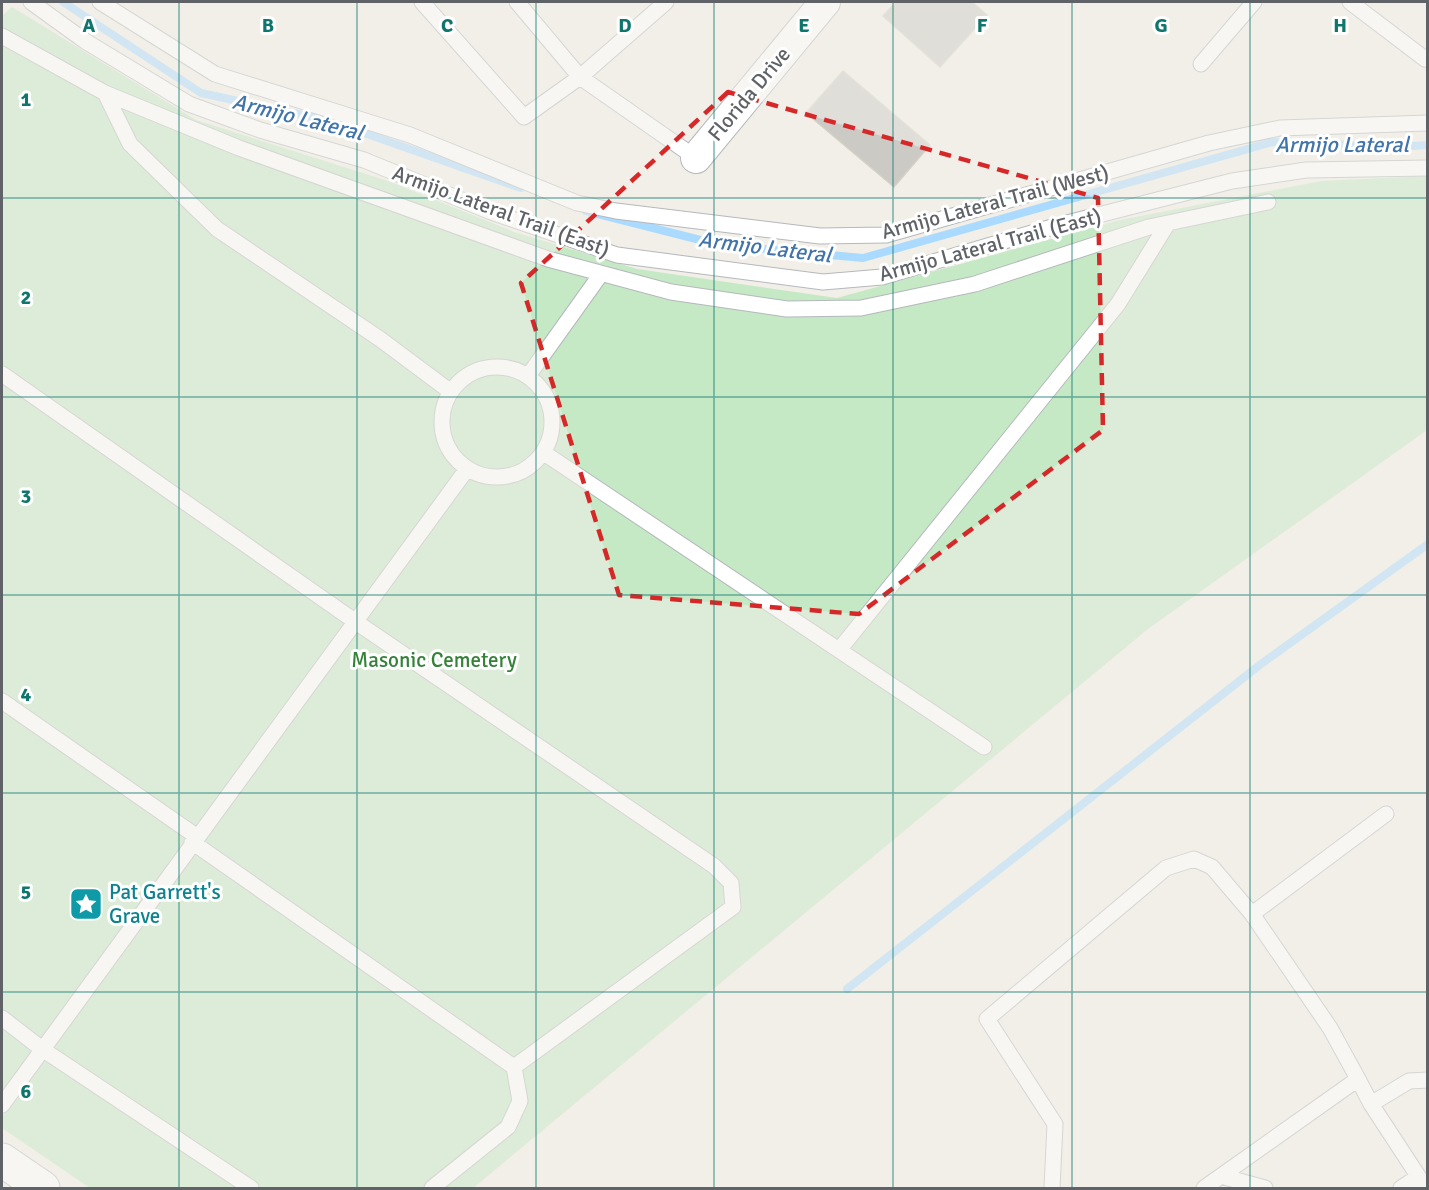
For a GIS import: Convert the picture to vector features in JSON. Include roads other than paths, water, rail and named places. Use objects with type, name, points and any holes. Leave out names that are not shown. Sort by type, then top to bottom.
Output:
[{"type":"street","name":"Florida Drive","points":[[696,158],[825,2]]},
{"type":"street","points":[[2,1160],[43,1188]]},
{"type":"lane","name":"Armijo Lateral Trail (East)","points":[[31,2],[85,41],[189,104],[260,130],[364,160],[491,212],[617,255],[823,282],[882,277],[1059,225],[1232,181],[1306,170],[1428,168]]},
{"type":"lane","name":"Armijo Lateral Trail (West)","points":[[100,2],[215,74],[410,135],[577,203],[616,212],[820,236],[886,235],[1209,143],[1280,128],[1428,123]]},
{"type":"lane","points":[[422,2],[524,117],[580,77],[666,2]]},
{"type":"lane","points":[[517,2],[580,77],[696,158]]},
{"type":"lane","points":[[1201,64],[1254,2]]},
{"type":"lane","points":[[1350,2],[1425,60],[1428,57]]},
{"type":"lane","points":[[2,36],[105,93],[239,148],[548,259],[671,292],[787,309],[861,308],[975,284],[1168,223],[1268,202]]},
{"type":"lane","points":[[105,93],[130,144],[217,229],[380,339],[451,392]]},
{"type":"lane","points":[[839,650],[1118,304],[1168,223]]},
{"type":"lane","points":[[528,376],[601,274]]},
{"type":"lane","points":[[486,368],[508,368],[528,376],[543,391],[552,411],[552,433],[544,453],[529,468],[508,476],[487,477],[467,469],[452,454],[443,434],[443,412],[451,392],[466,377],[486,368]]},
{"type":"lane","points":[[2,374],[356,622],[714,866],[731,883],[733,907],[514,1067]]},
{"type":"lane","points":[[544,453],[984,747]]},
{"type":"lane","points":[[2,1105],[194,839],[467,469]]},
{"type":"lane","points":[[2,701],[514,1067],[519,1101],[508,1126],[432,1188]]},
{"type":"lane","points":[[1252,914],[1386,814]]},
{"type":"lane","points":[[1052,1188],[1055,1124],[987,1019],[1166,868],[1194,859],[1212,867],[1252,914],[1330,1028],[1371,1104],[1422,1183],[1401,1188]]},
{"type":"lane","points":[[2,1018],[42,1049],[251,1188]]},
{"type":"lane","points":[[1204,1188],[1358,1079]]},
{"type":"lane","points":[[1371,1104],[1409,1081],[1428,1080]]},
{"type":"lane","points":[[1221,1176],[1265,1188]]},
{"type":"waterway","name":"Armijo Lateral","points":[[63,2],[201,93],[330,121],[521,188]]},
{"type":"waterway","name":"Armijo Lateral","points":[[586,211],[720,245],[863,258],[1272,142],[1398,147],[1428,145]]},
{"type":"waterway","points":[[847,989],[1261,664],[1428,544]]},
{"type":"place","name":"Pat Garrett's Grave","points":[[86,904]]},
{"type":"park label","name":"Masonic Cemetery","points":[[434,660]]}]
